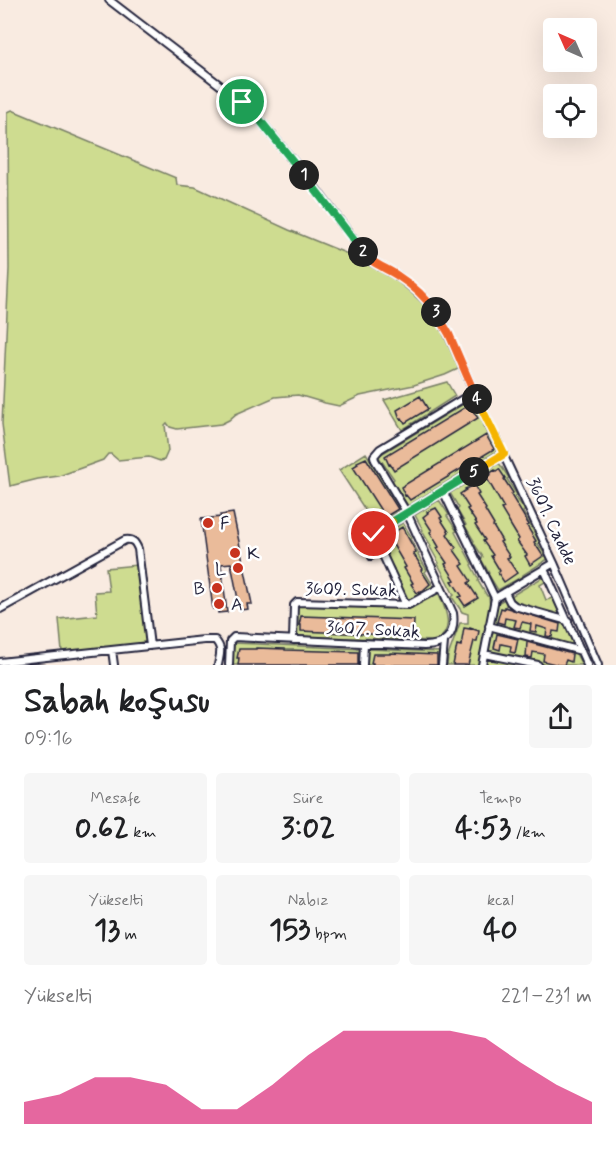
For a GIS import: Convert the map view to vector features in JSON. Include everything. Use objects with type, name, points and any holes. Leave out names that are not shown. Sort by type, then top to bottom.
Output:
[{"type":"street","name":"3601. Cadde","points":[[108,0],[242,102],[259,119],[316,189],[369,260],[398,276],[431,305],[449,334],[598,665]]},
{"type":"street","name":"3607. Sokak","points":[[229,665],[232,638],[430,646],[444,642],[450,633],[453,613],[407,513],[375,460],[375,453],[474,392]]},
{"type":"street","points":[[441,587],[406,605],[375,533],[504,454]]},
{"type":"street","points":[[443,491],[495,598],[482,665]]},
{"type":"street","points":[[0,609],[125,540],[131,539],[138,549],[150,646]]},
{"type":"street","points":[[495,598],[554,563]]},
{"type":"street","points":[[544,568],[587,665]]},
{"type":"street","points":[[505,592],[515,606],[568,621]]},
{"type":"street","name":"3609. Sokak","points":[[293,640],[294,608],[295,603],[300,601],[406,605]]},
{"type":"street","points":[[489,626],[581,651]]},
{"type":"street","points":[[0,662],[215,640],[220,645],[221,651],[218,665]]},
{"type":"street","points":[[442,665],[444,642]]},
{"type":"street","points":[[363,665],[364,643]]},
{"type":"street","points":[[112,650],[114,665]]},
{"type":"street","points":[[484,654],[538,665]]},
{"type":"lane","points":[[371,557],[368,546],[369,540],[375,533]]},
{"type":"green space","points":[[12,110],[176,178],[177,185],[195,187],[388,272],[404,283],[438,318],[458,358],[458,369],[414,385],[360,396],[339,406],[298,395],[275,397],[236,414],[221,424],[177,429],[170,427],[167,423],[165,425],[168,451],[164,460],[149,457],[118,460],[108,454],[103,460],[59,476],[10,486],[2,424],[9,269],[8,112]]},
{"type":"green space","points":[[447,382],[455,396],[402,430],[384,400]]},
{"type":"green space","points":[[470,400],[485,424],[483,426],[497,451],[408,506],[392,481],[394,479],[378,456]]},
{"type":"green space","points":[[366,453],[401,509],[375,525],[339,470]]},
{"type":"green space","points":[[499,463],[509,478],[507,479],[517,495],[515,496],[525,510],[523,512],[540,543],[538,544],[548,559],[498,590],[488,574],[481,559],[483,557],[473,542],[450,493]]},
{"type":"green space","points":[[439,500],[457,531],[455,532],[478,581],[489,596],[490,608],[479,665],[447,665],[460,623],[468,623],[468,614],[462,612],[452,597],[454,595],[415,515]]},
{"type":"green space","points":[[403,523],[434,587],[409,602],[377,536]]},
{"type":"green space","points":[[137,565],[146,642],[143,645],[62,652],[59,619],[97,615],[95,592],[109,591],[106,568]]},
{"type":"green space","points":[[543,577],[545,582],[540,585],[546,600],[553,598],[559,616],[513,603],[510,599],[511,596]]},
{"type":"green space","points":[[437,593],[444,607],[447,626],[442,636],[436,641],[296,636],[297,605],[412,608]]},
{"type":"green space","points":[[505,599],[508,602],[505,607],[565,623],[574,645],[570,646],[492,625],[495,604]]},
{"type":"green space","points":[[491,629],[575,652],[582,665],[548,665],[488,652]]},
{"type":"green space","points":[[234,643],[361,649],[360,665],[232,665]]},
{"type":"green space","points":[[368,649],[441,652],[440,665],[367,665]]},
{"type":"green space","points":[[487,657],[528,665],[486,665]]},
{"type":"building","points":[[420,396],[428,409],[405,423],[402,418],[400,419],[397,410]]},
{"type":"building","points":[[469,405],[478,418],[394,470],[389,465],[385,456]]},
{"type":"building","points":[[486,435],[494,449],[410,500],[405,496],[401,487]]},
{"type":"building","points":[[366,458],[398,509],[385,517],[353,467],[358,464],[357,462]]},
{"type":"building","points":[[499,469],[543,556],[530,565],[525,556],[527,555],[517,541],[519,539],[501,509],[504,508],[486,477]]},
{"type":"building","points":[[474,485],[502,541],[500,542],[510,557],[507,558],[517,573],[504,582],[491,556],[493,555],[483,541],[485,540],[460,494]]},
{"type":"building","points":[[436,508],[456,548],[454,550],[464,564],[461,566],[471,581],[468,583],[478,598],[465,606],[459,597],[462,596],[452,581],[455,580],[445,564],[447,563],[437,548],[439,547],[430,532],[432,531],[423,517],[427,512]]},
{"type":"building","points":[[233,513],[252,604],[247,604],[248,609],[240,610],[231,563],[221,564],[227,612],[218,613],[218,608],[213,609],[201,519]]},
{"type":"building","points":[[402,527],[416,552],[413,553],[423,569],[421,570],[430,584],[421,592],[417,593],[411,584],[413,583],[404,568],[406,567],[388,536]]},
{"type":"building","points":[[504,607],[560,624],[559,632],[553,631],[552,637],[546,636],[547,629],[537,626],[536,632],[530,631],[531,624],[522,622],[520,628],[514,627],[516,620],[505,618],[504,624],[497,622],[501,608],[504,609]]},
{"type":"building","points":[[301,616],[414,620],[413,636],[301,631],[301,625],[299,625]]},
{"type":"building","points":[[464,628],[479,631],[477,641],[474,641],[468,665],[453,665],[457,645],[461,646]]},
{"type":"building","points":[[497,634],[518,639],[515,653],[510,652],[511,646],[501,644],[500,650],[494,648]]},
{"type":"building","points":[[527,642],[572,654],[571,662],[566,660],[564,665],[559,665],[543,661],[544,654],[533,652],[532,658],[526,657]]},
{"type":"building","points":[[239,649],[358,652],[358,665],[238,665]]},
{"type":"building","points":[[373,654],[437,655],[437,665],[373,665],[371,663]]},
{"type":"place","name":"F","points":[[208,523]]},
{"type":"place","name":"K","points":[[235,553]]},
{"type":"place","name":"L","points":[[238,568]]},
{"type":"place","name":"B","points":[[217,588]]},
{"type":"place","name":"A","points":[[219,604]]},
{"type":"route","points":[[242,102],[259,119],[316,189],[369,260],[398,276],[431,305],[442,320],[456,348],[465,374],[504,454],[374,534]]}]
